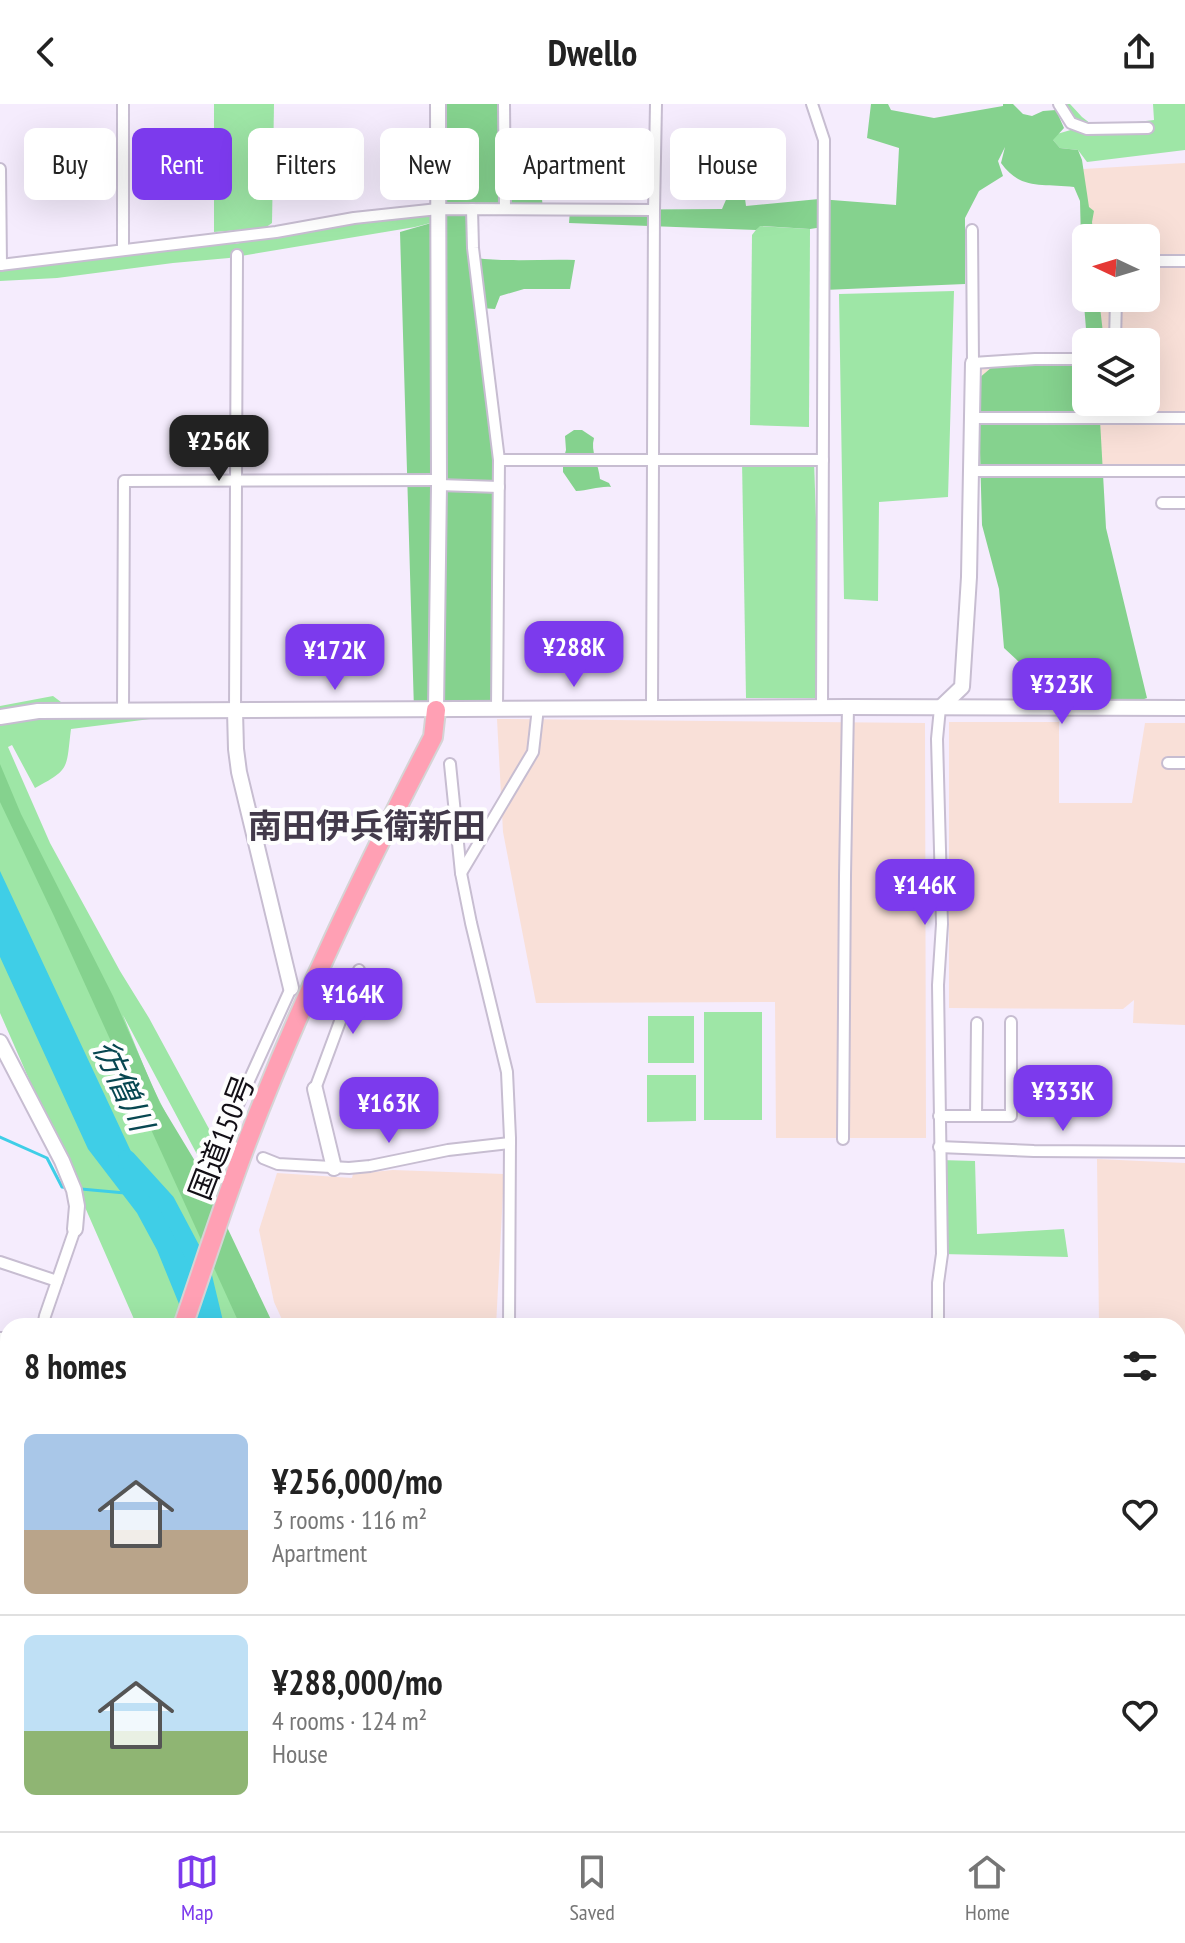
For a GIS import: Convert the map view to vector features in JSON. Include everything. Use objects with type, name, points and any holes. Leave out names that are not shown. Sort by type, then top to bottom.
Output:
[{"type":"highway","name":"国道150号","points":[[186,1318],[247,1141],[340,923],[433,737],[436,710]]},
{"type":"street","points":[[123,104],[123,250]]},
{"type":"street","points":[[436,710],[438,104]]},
{"type":"street","points":[[504,104],[505,209]]},
{"type":"street","points":[[652,708],[656,104]]},
{"type":"street","points":[[812,104],[824,140],[822,707]]},
{"type":"street","points":[[1059,104],[1071,123],[1087,129],[1148,128]]},
{"type":"street","points":[[0,169],[0,265],[438,209],[654,210]]},
{"type":"street","points":[[472,209],[473,248],[499,460],[497,708]]},
{"type":"street","points":[[938,1318],[942,1254],[938,985],[942,924],[937,739],[940,708],[962,687],[972,471],[972,230]]},
{"type":"street","points":[[234,1147],[221,1142],[291,988],[239,772],[235,711],[237,255]]},
{"type":"street","points":[[1160,261],[1185,261]]},
{"type":"street","points":[[973,363],[1072,359]]},
{"type":"street","points":[[973,418],[1185,418]]},
{"type":"street","points":[[499,460],[823,460]]},
{"type":"street","points":[[972,471],[1185,471]]},
{"type":"street","points":[[123,711],[124,481],[439,482],[499,487]]},
{"type":"street","points":[[1162,503],[1185,503]]},
{"type":"street","points":[[843,1139],[848,707]]},
{"type":"street","points":[[461,873],[533,752],[538,708]]},
{"type":"street","points":[[0,717],[38,711],[1185,708]]},
{"type":"street","points":[[1168,763],[1185,763]]},
{"type":"street","points":[[450,764],[461,873],[507,1072],[510,1143],[509,1318]]},
{"type":"street","points":[[334,1168],[315,1089],[359,970]]},
{"type":"street","points":[[939,1116],[1011,1116],[1011,1022]]},
{"type":"street","points":[[976,1116],[977,1023]]},
{"type":"street","points":[[0,1042],[62,1161],[77,1206],[75,1229],[45,1318]]},
{"type":"street","points":[[263,1158],[278,1164],[349,1168],[448,1150],[510,1143]]},
{"type":"street","points":[[939,1147],[1185,1152]]},
{"type":"street","points":[[0,1262],[57,1281]]},
{"type":"shaded area","points":[[1185,163],[1185,464],[983,465],[982,366],[1072,366],[1072,416],[1160,416],[1160,328],[1100,328],[1098,312],[1160,312],[1160,224],[1089,224],[1083,169]]},
{"type":"shaded area","points":[[497,719],[925,723],[926,1138],[776,1138],[775,1002],[536,1003],[503,832]]},
{"type":"shaded area","points":[[949,722],[1059,722],[1059,803],[1132,803],[1145,723],[1185,723],[1185,1025],[1133,1023],[1134,1000],[1123,1009],[949,1008]]},
{"type":"shaded area","points":[[1097,1159],[1185,1163],[1185,1318],[1099,1318]]},
{"type":"shaded area","points":[[393,1170],[504,1174],[496,1318],[281,1318],[274,1302],[259,1230],[277,1173],[352,1178],[353,1174]]},
{"type":"green space","points":[[214,104],[274,104],[274,128],[248,128],[248,200],[272,200],[272,223],[265,228],[214,232],[214,200],[232,200],[232,128],[214,128]]},
{"type":"green space","points":[[440,104],[504,104],[504,128],[495,128],[495,200],[542,200],[543,210],[472,209],[476,258],[575,260],[570,289],[524,289],[500,296],[495,309],[481,308],[494,460],[497,708],[414,710],[400,232],[438,221],[438,200],[479,200],[479,128],[440,128]]},
{"type":"green space","points":[[871,104],[888,104],[891,110],[934,118],[1003,104],[1013,104],[1023,114],[1032,116],[1056,110],[1064,128],[1053,140],[1060,148],[1078,150],[1089,207],[1094,211],[1092,224],[1081,224],[1080,201],[1074,187],[1033,184],[1009,172],[1001,163],[1005,147],[998,161],[1003,176],[979,191],[965,218],[965,284],[824,290],[823,227],[760,226],[756,230],[569,223],[570,210],[722,209],[726,200],[745,200],[746,206],[819,199],[896,205],[899,148],[867,138]]},
{"type":"green space","points":[[1062,104],[1070,104],[1095,127],[1154,120],[1153,104],[1185,104],[1185,150],[1087,162],[1078,150],[1060,148],[1052,139],[1057,134],[1074,129]]},
{"type":"green space","points":[[438,209],[438,221],[415,227],[229,258],[57,278],[0,281],[0,259],[53,259],[204,241],[235,244],[369,217]]},
{"type":"green space","points":[[759,226],[810,229],[809,427],[750,425],[752,235]]},
{"type":"green space","points":[[954,291],[948,497],[879,502],[878,601],[844,599],[839,294]]},
{"type":"green space","points":[[1085,312],[1101,312],[1102,328],[1086,328]]},
{"type":"green space","points":[[1049,359],[1072,363],[1072,416],[1100,416],[1106,528],[1147,698],[1123,707],[1082,707],[1034,676],[1004,648],[999,589],[982,525],[978,379],[992,367]]},
{"type":"green space","points":[[574,430],[582,430],[594,438],[593,448],[600,479],[611,487],[576,491],[563,472],[565,436]]},
{"type":"green space","points":[[742,460],[814,460],[822,698],[746,698]]},
{"type":"green space","points":[[53,696],[61,702],[227,705],[166,717],[71,729],[65,766],[35,788],[12,745],[8,747],[50,843],[214,1138],[216,1161],[200,1160],[123,1015],[151,1084],[269,1318],[133,1318],[0,1013],[0,706]]},
{"type":"green space","points":[[0,764],[21,814],[113,996],[160,1103],[198,1166],[270,1318],[237,1318],[0,802]]},
{"type":"green space","points":[[704,1012],[762,1012],[762,1120],[704,1120]]},
{"type":"green space","points":[[648,1016],[694,1016],[694,1063],[648,1063]]},
{"type":"green space","points":[[647,1075],[696,1075],[696,1121],[647,1122]]},
{"type":"green space","points":[[940,1160],[975,1161],[977,1234],[1064,1229],[1068,1257],[942,1254]]},
{"type":"water","points":[[0,871],[142,1175],[201,1268],[215,1318],[185,1318],[157,1250],[137,1213],[88,1149],[0,957]]},
{"type":"waterway","points":[[0,1137],[47,1158],[62,1187],[69,1188]]},
{"type":"waterway","name":"彷僧川","points":[[127,1159],[166,1202],[201,1268],[213,1318]]},
{"type":"waterway","points":[[81,1189],[125,1193]]},
{"type":"district","name":"南田伊兵衛新田","points":[[367,825]]}]
